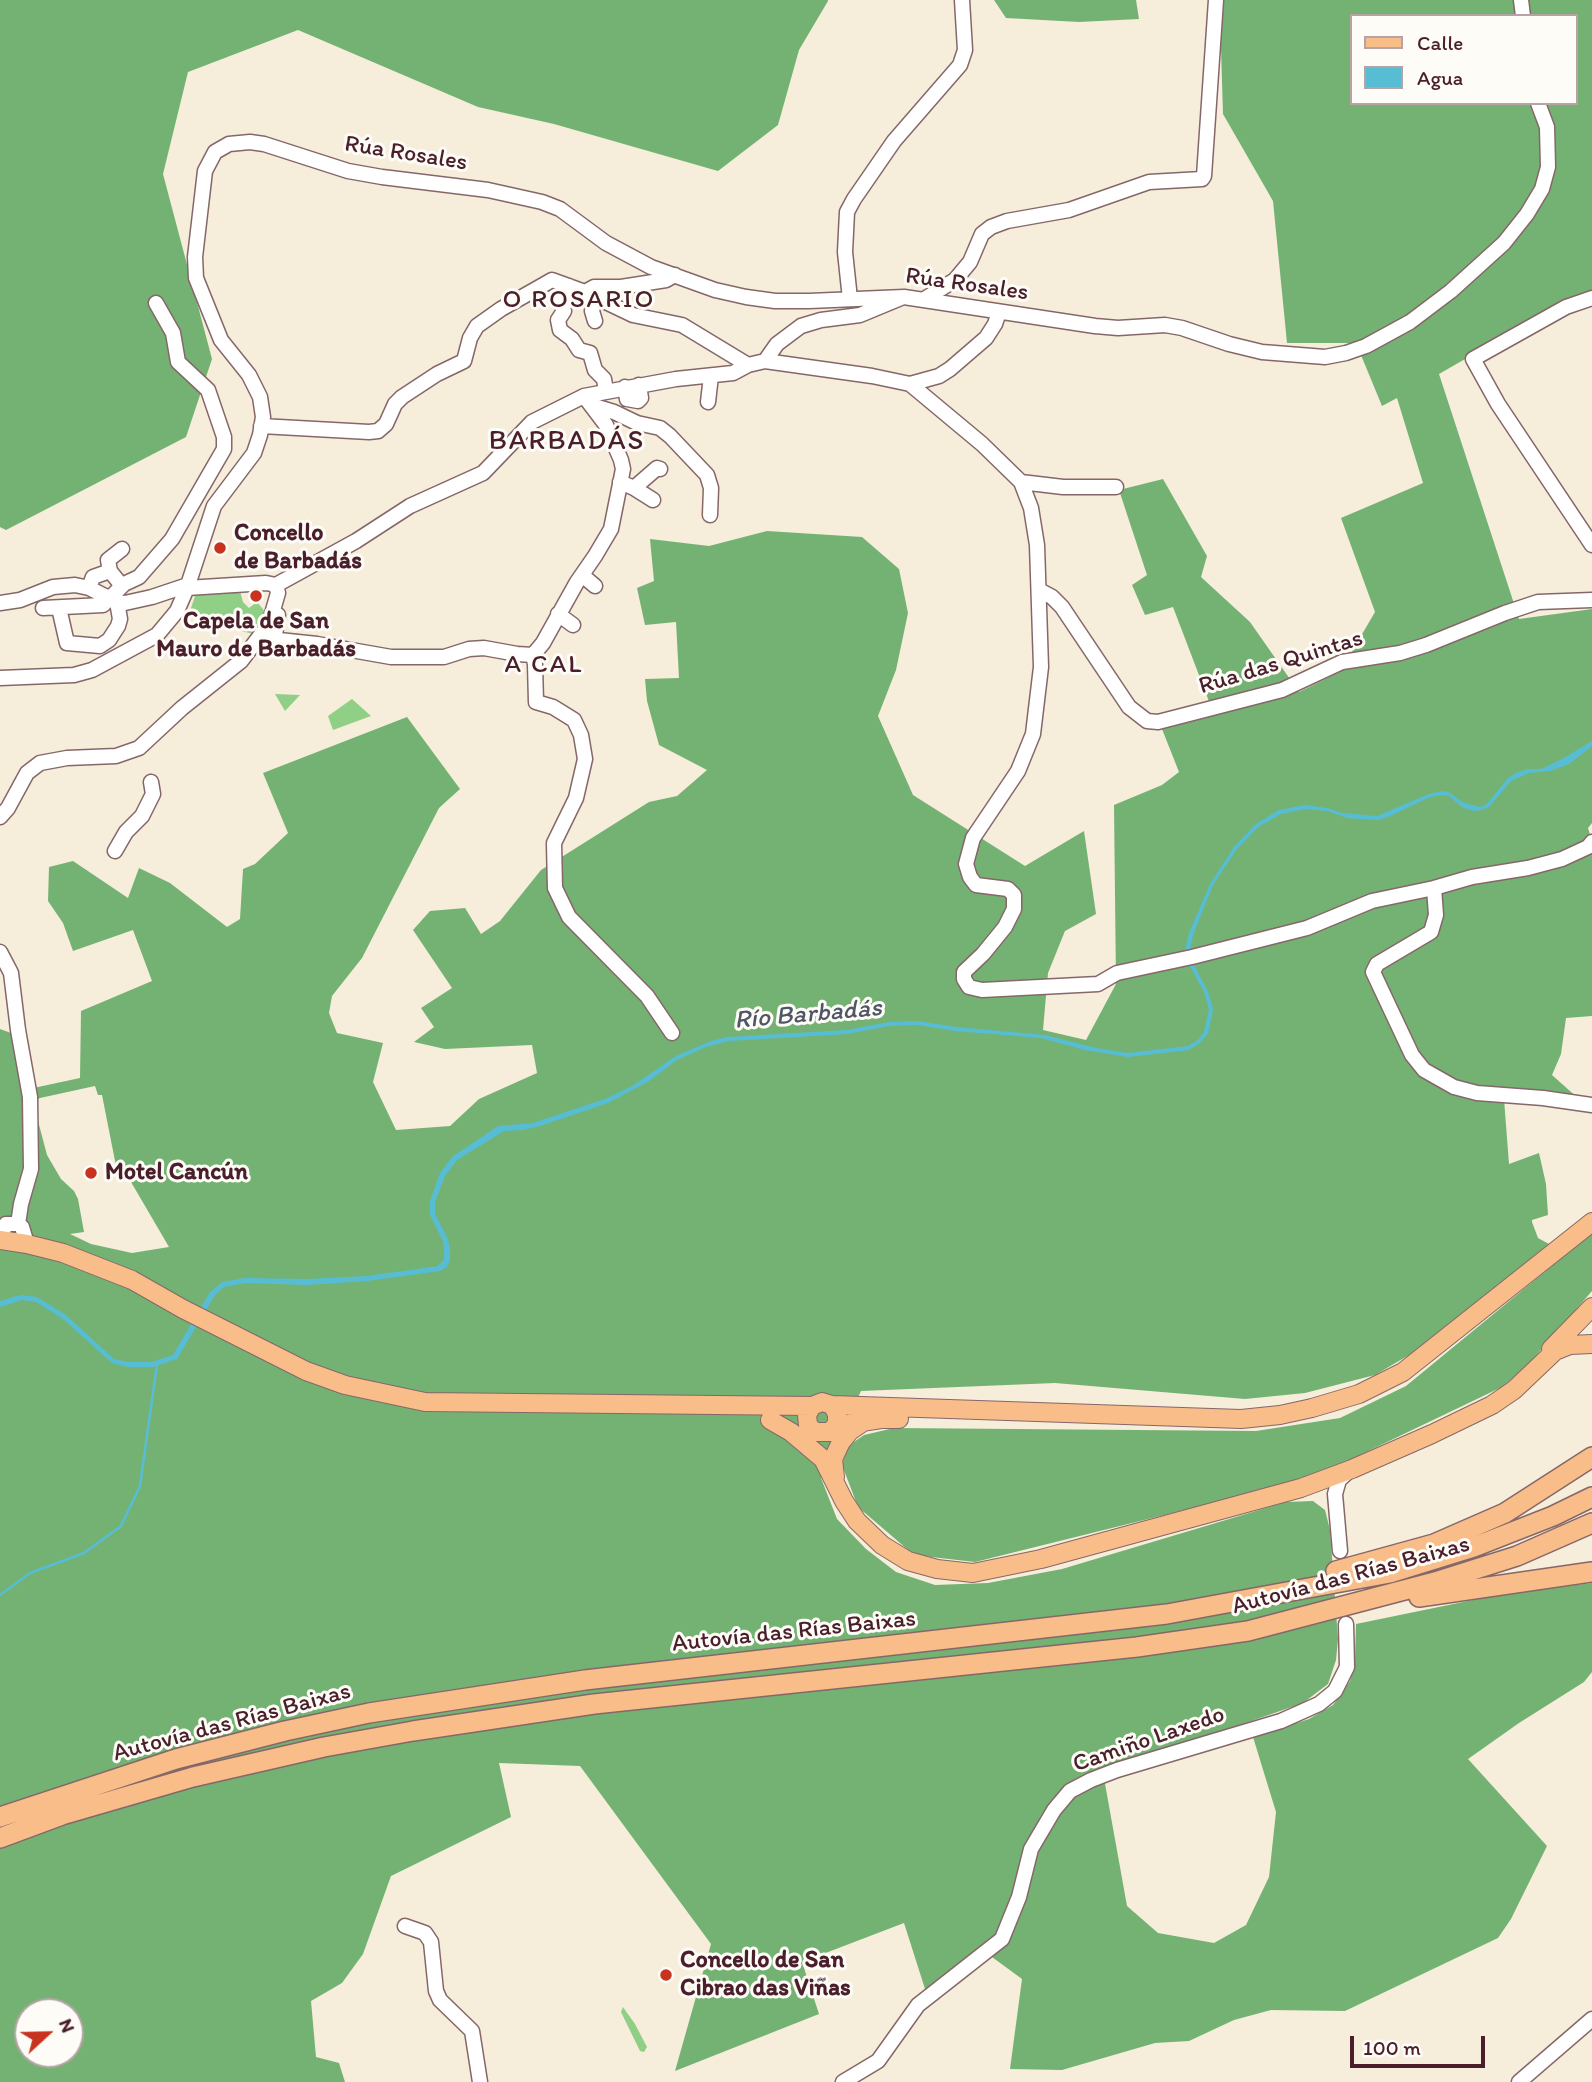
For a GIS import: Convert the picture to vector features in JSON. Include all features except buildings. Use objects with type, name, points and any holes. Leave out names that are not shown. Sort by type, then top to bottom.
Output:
[{"type":"highway","points":[[1050,1628],[1318,1576],[1434,1544],[1505,1513],[1592,1457]]},
{"type":"highway","name":"Autovía das Rías Baixas","points":[[0,1817],[177,1759],[369,1713],[585,1680],[1167,1614],[1390,1573],[1474,1547],[1553,1516],[1592,1497]]},
{"type":"highway","name":"Autovía das Rías Baixas","points":[[0,1838],[62,1815],[193,1777],[324,1747],[413,1731],[607,1702],[1137,1647],[1248,1631],[1435,1582],[1517,1556],[1592,1523]]},
{"type":"highway","points":[[1322,1613],[1592,1572]]},
{"type":"main road","points":[[5,1230],[27,1244],[63,1253],[132,1280],[306,1371],[345,1385],[425,1402],[812,1406],[822,1402],[832,1405],[1241,1419],[1280,1415],[1359,1394],[1403,1372],[1592,1222]]},
{"type":"main road","points":[[1539,1366],[1592,1307]]},
{"type":"main road","points":[[812,1406],[807,1415],[809,1427],[828,1459],[844,1501],[857,1521],[882,1545],[908,1561],[937,1569],[973,1573],[1041,1559],[1301,1488],[1330,1489],[1352,1469],[1492,1405],[1514,1390],[1556,1351],[1570,1345],[1592,1344]]},
{"type":"main road","points":[[578,1405],[647,1414],[751,1417],[809,1427],[820,1434],[834,1428],[881,1419],[1118,1423],[1175,1418]]},
{"type":"main road","points":[[828,1459],[837,1414],[832,1405]]},
{"type":"main road","points":[[769,1420],[828,1459]]},
{"type":"main road","points":[[828,1459],[850,1431],[866,1421]]},
{"type":"street","points":[[850,299],[845,251],[847,212],[866,179],[894,141],[960,65],[965,50],[962,0]]},
{"type":"street","points":[[923,300],[956,280],[970,262],[982,234],[991,227],[1007,221],[1069,210],[1149,182],[1202,178],[1216,0]]},
{"type":"street","name":"Rúa Rosales","points":[[261,426],[260,397],[249,375],[221,340],[196,278],[195,257],[205,171],[215,152],[229,144],[264,144],[351,171],[488,190],[542,202],[560,209],[627,256],[715,290],[746,297],[808,301],[904,297],[1095,326],[1182,328],[1262,352],[1325,357],[1346,354],[1366,346],[1410,322],[1451,291],[1504,243],[1527,214],[1542,189],[1548,167],[1549,146],[1540,106]]},
{"type":"street","points":[[595,321],[590,295],[594,287],[621,287],[666,280],[675,275]]},
{"type":"street","points":[[0,678],[61,677],[92,670],[157,635],[177,611],[214,506],[254,453],[261,426],[378,431],[386,424],[395,404],[402,397],[437,374],[464,361],[470,338],[477,326],[552,280],[633,315],[682,325],[748,365]]},
{"type":"street","points":[[569,286],[561,301],[564,311],[558,320],[560,330],[572,339],[579,350],[590,353],[594,368],[604,379],[606,391]]},
{"type":"street","points":[[765,361],[777,344],[801,326],[821,320],[860,315],[904,297]]},
{"type":"street","points":[[1592,298],[1566,307],[1473,359],[1498,404],[1592,545]]},
{"type":"street","points":[[114,600],[122,586],[150,566],[172,539],[225,443],[208,390],[178,362],[173,333],[156,303]]},
{"type":"street","points":[[910,384],[939,376],[950,369],[986,338],[992,331],[999,312]]},
{"type":"street","points":[[0,817],[8,808],[27,773],[40,763],[67,758],[116,756],[139,748],[182,708],[242,661],[269,624],[277,589],[410,506],[483,473],[532,422],[589,401],[606,391],[733,373],[748,365],[765,361],[910,384],[964,428],[1021,482],[1031,508],[1035,526],[1039,590],[1041,667],[1037,717],[1029,750],[974,838],[967,864],[970,877],[976,885],[1008,889],[1014,895],[1014,909],[1005,927],[964,972],[964,979],[969,987],[982,990],[1098,984],[1117,972],[1187,958],[1307,928],[1372,901],[1472,877],[1551,862],[1587,847],[1592,842]]},
{"type":"street","points":[[708,402],[711,376]]},
{"type":"street","points":[[589,401],[606,425],[621,460],[627,485],[653,500]]},
{"type":"street","points":[[589,401],[637,423],[660,428],[670,436],[709,480],[710,515]]},
{"type":"street","points":[[533,655],[543,643],[611,528],[614,502],[627,485],[660,468]]},
{"type":"street","points":[[1021,482],[1063,487],[1116,487]]},
{"type":"street","points":[[122,549],[108,560],[110,571],[122,586]]},
{"type":"street","points":[[89,588],[93,577],[110,571]]},
{"type":"street","points":[[582,575],[595,586]]},
{"type":"street","points":[[43,608],[100,605],[114,600],[137,601],[188,586],[266,583],[277,589]]},
{"type":"street","points":[[0,603],[20,600],[53,587],[75,585],[89,588],[114,600],[120,619],[109,640],[100,646],[67,643],[59,608]]},
{"type":"street","points":[[277,589],[275,635],[279,640],[391,657],[444,657],[469,649],[484,648],[533,655]]},
{"type":"street","name":"Rúa das Quintas","points":[[1039,590],[1062,607],[1129,707],[1147,721],[1158,722],[1282,690],[1342,662],[1413,649],[1505,612],[1538,602],[1592,600]]},
{"type":"street","points":[[558,614],[573,625]]},
{"type":"street","points":[[533,655],[536,664],[536,702],[553,707],[574,720],[581,735],[585,759],[576,798],[554,843],[555,888],[569,917],[647,996],[672,1032]]},
{"type":"street","points":[[115,851],[126,832],[142,816],[153,794],[151,782]]},
{"type":"street","points":[[1434,888],[1436,915],[1431,932],[1377,964],[1373,972],[1412,1055],[1424,1070],[1454,1087],[1478,1093],[1592,1105]]},
{"type":"street","points":[[0,952],[11,973],[30,1097],[31,1170],[20,1204],[5,1230]]},
{"type":"street","points":[[5,1230],[22,1227],[27,1244]]},
{"type":"street","points":[[1330,1489],[1336,1509],[1340,1551]]},
{"type":"street","name":"Camiño Laxedo","points":[[843,2082],[878,2061],[918,2005],[1002,1939],[1019,1897],[1031,1849],[1054,1810],[1070,1791],[1117,1770],[1281,1721],[1319,1704],[1335,1691],[1348,1667],[1346,1624]]},
{"type":"street","points":[[405,1926],[425,1933],[431,1941],[436,1991],[440,2000],[472,2031],[480,2082]]},
{"type":"street","points":[[1519,2082],[1592,2019]]},
{"type":"green space","points":[[0,0],[828,1],[799,50],[778,125],[718,171],[554,124],[478,107],[298,30],[188,72],[163,174],[212,359],[186,437],[6,530],[0,527]]},
{"type":"green space","points":[[994,0],[1136,0],[1139,19],[1079,22],[1006,18]]},
{"type":"green space","points":[[1222,0],[1592,0],[1592,300],[1573,297],[1439,374],[1519,619],[1592,609],[1592,823],[1588,828],[1592,841],[1592,1016],[1566,1018],[1561,1054],[1552,1075],[1580,1100],[1504,1099],[1509,1164],[1539,1153],[1546,1184],[1548,1215],[1532,1222],[1538,1238],[1549,1244],[1421,1348],[1375,1375],[1305,1393],[1245,1399],[1055,1383],[861,1391],[821,1478],[837,1519],[866,1549],[896,1572],[935,1585],[988,1583],[1062,1569],[1286,1502],[1313,1501],[1325,1510],[1330,1530],[1338,1639],[1336,1660],[1328,1684],[1303,1703],[1102,1767],[1127,1906],[1158,1933],[1214,1943],[1246,1925],[1269,1877],[1276,1812],[1253,1737],[1309,1719],[1333,1705],[1350,1681],[1355,1658],[1356,1624],[1502,1594],[1592,1583],[1592,1672],[1584,1682],[1468,1759],[1547,1846],[1511,1919],[1498,1938],[1345,2011],[1271,2010],[1234,2020],[1189,2041],[1155,2043],[1062,2070],[1010,2069],[1022,1979],[992,1957],[926,1992],[904,1923],[802,1962],[819,2014],[675,2071],[711,1944],[580,1766],[499,1763],[511,1817],[391,1876],[363,1954],[342,1983],[311,2001],[316,2057],[339,2063],[345,2082],[0,2082],[0,1029],[11,1033],[24,1090],[80,1078],[81,1011],[152,981],[133,930],[73,951],[63,923],[48,901],[49,867],[73,861],[128,898],[139,868],[170,883],[227,927],[240,919],[243,869],[255,864],[288,833],[263,773],[407,717],[460,789],[439,808],[362,958],[332,996],[329,1013],[337,1033],[383,1043],[373,1082],[396,1130],[450,1126],[479,1099],[537,1073],[532,1045],[445,1049],[414,1042],[434,1027],[421,1008],[452,988],[413,930],[430,911],[465,908],[481,934],[500,921],[541,870],[649,802],[677,796],[707,770],[659,745],[647,701],[645,679],[679,678],[676,622],[645,625],[637,588],[654,581],[650,539],[709,546],[767,531],[862,537],[899,569],[908,613],[896,670],[878,716],[913,795],[1025,866],[1084,831],[1096,914],[1065,931],[1048,973],[1043,1030],[1086,1040],[1116,984],[1114,805],[1162,785],[1179,772],[1162,729],[1210,704],[1173,607],[1145,615],[1132,585],[1147,575],[1119,490],[1163,479],[1207,556],[1201,577],[1250,622],[1299,692],[1340,672],[1375,612],[1341,518],[1423,483],[1397,398],[1382,406],[1356,343],[1287,343],[1273,201],[1223,114],[1220,16]],"holes":[[[95,1086],[98,1095],[102,1095],[117,1171],[124,1170],[169,1247],[132,1253],[91,1244],[70,1234],[84,1232],[78,1199],[74,1191],[61,1179],[47,1155],[33,1102],[40,1098]]]},
{"type":"green space","points":[[197,590],[240,591],[243,602],[249,608],[257,602],[267,614],[257,635],[188,617]]},
{"type":"green space","points":[[275,694],[300,695],[285,711]]},
{"type":"green space","points":[[352,699],[371,716],[333,730],[328,716]]},
{"type":"green space","points":[[1592,1233],[1592,1291],[1527,1366],[1502,1387],[1337,1466],[1265,1490],[975,1562],[914,1555],[858,1507],[842,1465],[848,1446],[864,1435],[894,1428],[1256,1431],[1340,1418],[1406,1386]]},
{"type":"green space","points":[[623,2007],[647,2047],[644,2052],[640,2051],[621,2012]]},
{"type":"water","points":[[1592,741],[1592,746],[1569,764],[1550,771],[1529,773],[1511,781],[1489,807],[1481,810],[1473,811],[1462,807],[1449,796],[1443,795],[1430,797],[1378,820],[1347,818],[1327,811],[1305,809],[1281,814],[1258,827],[1237,849],[1213,885],[1193,935],[1189,955],[1209,994],[1213,1009],[1208,1034],[1189,1050],[1128,1057],[1085,1050],[1041,1038],[917,1025],[889,1026],[847,1034],[729,1041],[706,1047],[677,1060],[649,1081],[608,1103],[540,1126],[504,1131],[457,1160],[445,1176],[435,1202],[435,1214],[448,1239],[450,1250],[447,1267],[440,1271],[367,1281],[307,1285],[245,1283],[224,1287],[215,1295],[177,1359],[153,1367],[128,1367],[112,1363],[63,1319],[36,1302],[22,1300],[0,1307],[0,1301],[13,1297],[37,1297],[66,1315],[114,1359],[152,1362],[173,1355],[210,1292],[222,1282],[245,1278],[367,1276],[438,1266],[444,1259],[443,1241],[430,1215],[430,1201],[440,1173],[452,1157],[498,1126],[533,1123],[605,1099],[632,1086],[676,1056],[728,1037],[847,1030],[889,1022],[918,1021],[1045,1035],[1128,1053],[1188,1046],[1204,1032],[1209,1009],[1204,992],[1184,955],[1189,933],[1210,884],[1234,847],[1256,824],[1279,810],[1305,805],[1342,813],[1377,816],[1429,794],[1443,791],[1464,803],[1480,807],[1487,804],[1508,778],[1516,773],[1541,769]]},
{"type":"waterway","points":[[0,1595],[30,1573],[84,1553],[121,1526],[140,1486],[157,1364]]},
{"type":"place","name":"Concello de Barbadás","points":[[220,548]]},
{"type":"place","name":"Capela de San Mauro de Barbadás","points":[[256,596]]},
{"type":"place","name":"Motel Cancún","points":[[91,1173]]},
{"type":"place","name":"Concello de San Cibrao das Viñas","points":[[666,1975]]},
{"type":"district","name":"O ROSARIO","points":[[579,300]]},
{"type":"district","name":"BARBADÁS","points":[[567,442]]},
{"type":"district","name":"A CAL","points":[[544,665]]},
{"type":"water label","name":"Río Barbadás","points":[[808,1015]]}]
